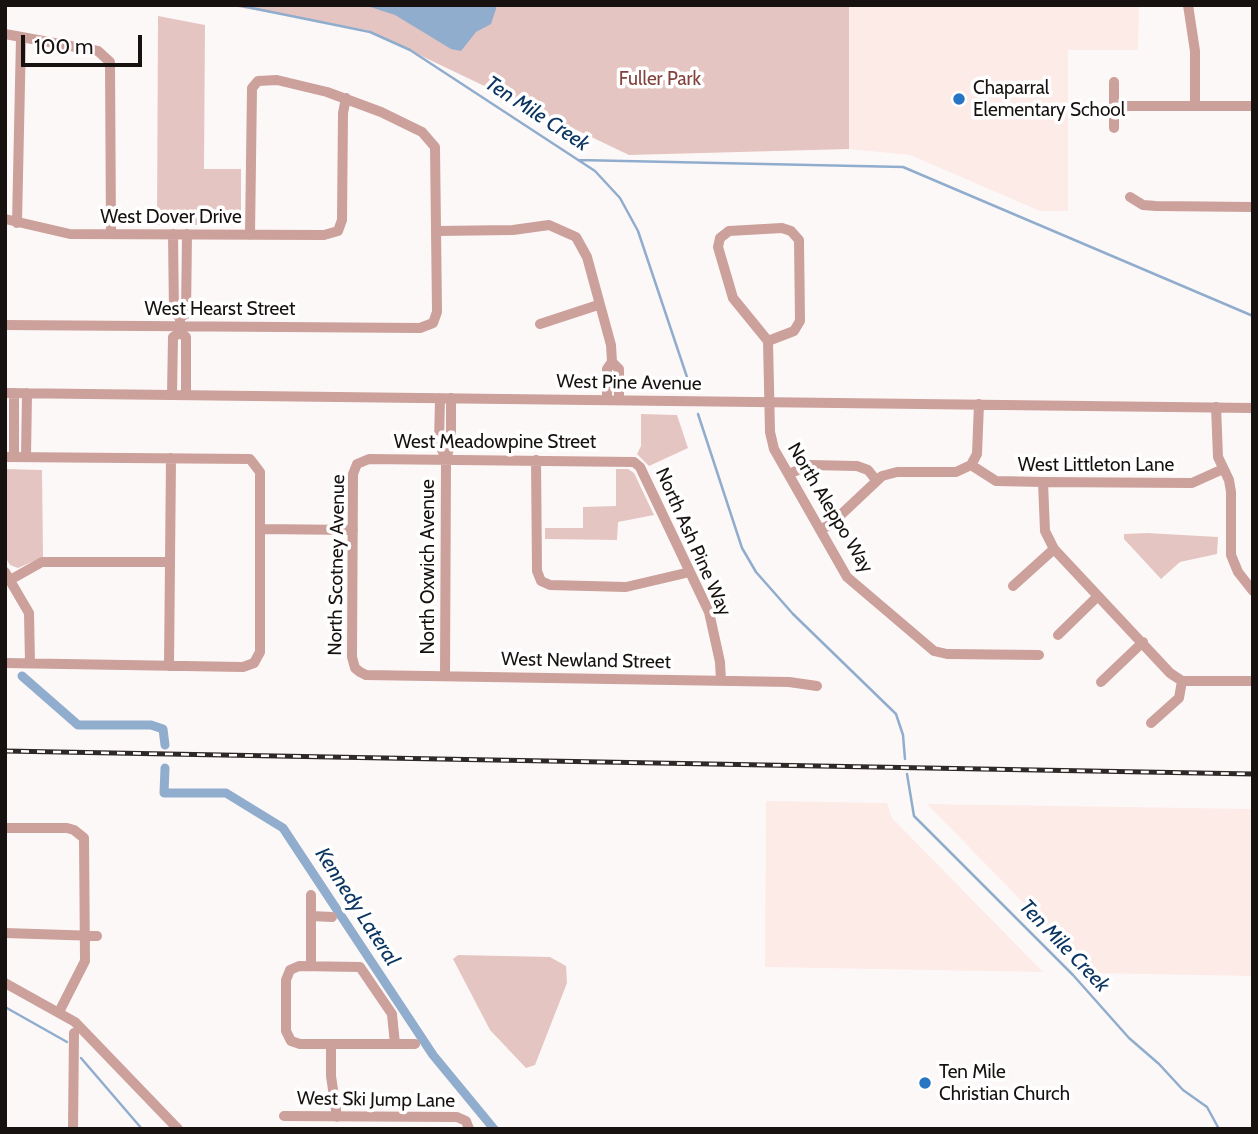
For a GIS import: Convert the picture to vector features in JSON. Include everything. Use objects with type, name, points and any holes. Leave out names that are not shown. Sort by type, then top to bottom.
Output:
[{"type":"street","points":[[1188,5],[1195,51],[1195,106]]},
{"type":"street","points":[[5,34],[98,51],[108,57],[111,67],[111,234]]},
{"type":"street","points":[[17,223],[21,37]]},
{"type":"street","points":[[250,235],[252,88],[258,81],[278,80],[346,99],[422,132],[435,147],[438,231],[513,230],[549,225],[576,237],[587,257],[611,345],[612,362],[607,369],[607,399]]},
{"type":"street","points":[[1114,82],[1114,128]]},
{"type":"street","name":"West Dover Drive","points":[[5,219],[70,233],[324,235],[338,231],[342,220],[343,113],[346,99]]},
{"type":"street","points":[[1114,106],[1253,106]]},
{"type":"street","points":[[1130,197],[1143,205],[1253,207]]},
{"type":"street","points":[[782,228],[795,235],[800,246],[800,321],[794,331],[768,341],[733,298],[718,253],[720,238],[735,229],[782,228]]},
{"type":"street","name":"West Hearst Street","points":[[5,325],[420,328],[433,323],[438,312],[438,231]]},
{"type":"street","points":[[173,234],[174,313],[186,337],[186,395]]},
{"type":"street","points":[[172,395],[173,337],[186,313],[187,234]]},
{"type":"street","points":[[540,324],[598,305]]},
{"type":"street","name":"North Aleppo Way","points":[[768,341],[771,440],[820,530],[856,587],[874,599],[934,651],[947,654],[1039,655]]},
{"type":"street","points":[[612,362],[619,369],[619,400]]},
{"type":"street","points":[[5,663],[243,667],[254,663],[260,652],[260,472],[250,458],[10,457],[10,393]]},
{"type":"street","name":"West Pine Avenue","points":[[10,393],[1253,408]]},
{"type":"street","points":[[26,457],[27,393]]},
{"type":"street","name":"North Oxwich Avenue","points":[[440,398],[439,443],[446,459]]},
{"type":"street","name":"North Oxwich Avenue","points":[[445,676],[446,459],[451,442],[451,398]]},
{"type":"street","points":[[820,530],[831,524],[876,480],[897,472],[956,472],[971,465],[977,454],[979,404]]},
{"type":"street","points":[[1216,407],[1218,457],[1229,480],[1231,492],[1231,555],[1238,572],[1253,591]]},
{"type":"street","points":[[169,666],[171,458]]},
{"type":"street","name":"West Meadowpine Street","points":[[357,464],[369,459],[634,462]]},
{"type":"street","points":[[537,460],[537,571],[541,581],[550,585],[626,587],[690,572]]},
{"type":"street","name":"North Ash Pine Way","points":[[634,462],[640,467],[709,612],[720,662],[721,681]]},
{"type":"street","name":"North Scotney Avenue","points":[[355,668],[352,657],[353,474],[357,464]]},
{"type":"street","points":[[789,474],[808,465],[857,466],[868,470],[876,480]]},
{"type":"street","name":"West Littleton Lane","points":[[971,465],[996,481],[1043,482],[1192,483],[1223,469]]},
{"type":"street","points":[[1043,482],[1045,531],[1054,549],[1170,673],[1182,681],[1253,681]]},
{"type":"street","points":[[260,529],[353,530]]},
{"type":"street","points":[[1013,586],[1054,549]]},
{"type":"street","points":[[30,663],[29,613],[8,576],[42,562],[170,562]]},
{"type":"street","points":[[1058,635],[1098,596]]},
{"type":"street","points":[[1101,681],[1143,642]]},
{"type":"street","name":"West Newland Street","points":[[355,668],[366,674],[789,682],[817,686]]},
{"type":"street","points":[[1151,723],[1179,698],[1182,681]]},
{"type":"street","points":[[5,828],[67,828],[79,833],[85,844],[85,936],[82,970],[58,1012]]},
{"type":"street","points":[[311,895],[311,965]]},
{"type":"street","points":[[311,916],[332,917]]},
{"type":"street","points":[[5,933],[97,936]]},
{"type":"street","points":[[395,1044],[392,1014],[359,967],[299,965],[289,970],[286,980],[286,1031],[291,1041],[331,1044],[395,1044],[415,1044]]},
{"type":"street","points":[[5,983],[58,1012],[88,1034],[178,1129]]},
{"type":"street","points":[[73,1129],[74,1033]]},
{"type":"street","points":[[331,1044],[331,1076],[337,1117]]},
{"type":"street","name":"West Ski Jump Lane","points":[[284,1116],[457,1117],[468,1125]]},
{"type":"street","points":[[310,1116],[310,1129]]},
{"type":"shaded area","name":"Chaparral Elementary School","points":[[849,5],[1139,5],[1138,50],[1068,50],[1068,211],[1040,211],[910,155],[849,149]]},
{"type":"shaded area","points":[[766,801],[887,803],[892,818],[1043,972],[765,967]]},
{"type":"shaded area","points":[[927,804],[1253,809],[1253,976],[1092,973]]},
{"type":"green space","name":"Fuller Park","points":[[226,5],[849,5],[849,149],[629,155],[367,30]]},
{"type":"green space","points":[[158,16],[205,25],[204,169],[241,169],[241,219],[235,225],[157,225]]},
{"type":"green space","points":[[641,414],[677,415],[688,448],[649,466],[637,454],[641,446]]},
{"type":"green space","points":[[5,469],[42,470],[43,557],[18,568],[10,565],[5,557]]},
{"type":"green space","points":[[616,469],[628,469],[634,473],[654,515],[618,522],[617,540],[545,539],[545,528],[583,528],[583,507],[616,506]]},
{"type":"green space","points":[[1124,534],[1218,537],[1217,554],[1180,562],[1161,579],[1124,539]]},
{"type":"green space","points":[[458,955],[550,957],[566,966],[567,983],[535,1065],[526,1068],[490,1030],[453,959]]},
{"type":"water","points":[[364,5],[496,5],[496,9],[491,24],[476,32],[461,51],[451,49],[395,15]]},
{"type":"waterway","name":"Ten Mile Creek","points":[[237,5],[370,32],[410,50],[595,171],[620,198],[638,231],[691,389]]},
{"type":"waterway","points":[[578,160],[903,167],[1253,316]]},
{"type":"waterway","name":"Ten Mile Creek","points":[[698,414],[742,548],[756,572],[793,614],[896,714],[903,735],[905,759]]},
{"type":"waterway","name":"Kennedy Lateral","points":[[22,676],[78,725],[151,725],[163,729],[165,745]]},
{"type":"waterway","name":"Kennedy Lateral","points":[[165,768],[164,793],[226,793],[283,828],[433,1055],[494,1129]]},
{"type":"waterway","name":"Ten Mile Creek","points":[[907,774],[914,816],[1073,975],[1129,1038],[1183,1090],[1207,1107],[1219,1129]]},
{"type":"waterway","points":[[5,1007],[67,1042]]},
{"type":"waterway","points":[[81,1058],[142,1129]]},
{"type":"railway","points":[[5,751],[1253,774]]},
{"type":"place","name":"Chaparral Elementary School","points":[[959,99]]},
{"type":"place","name":"Ten Mile Christian Church","points":[[925,1083]]}]
